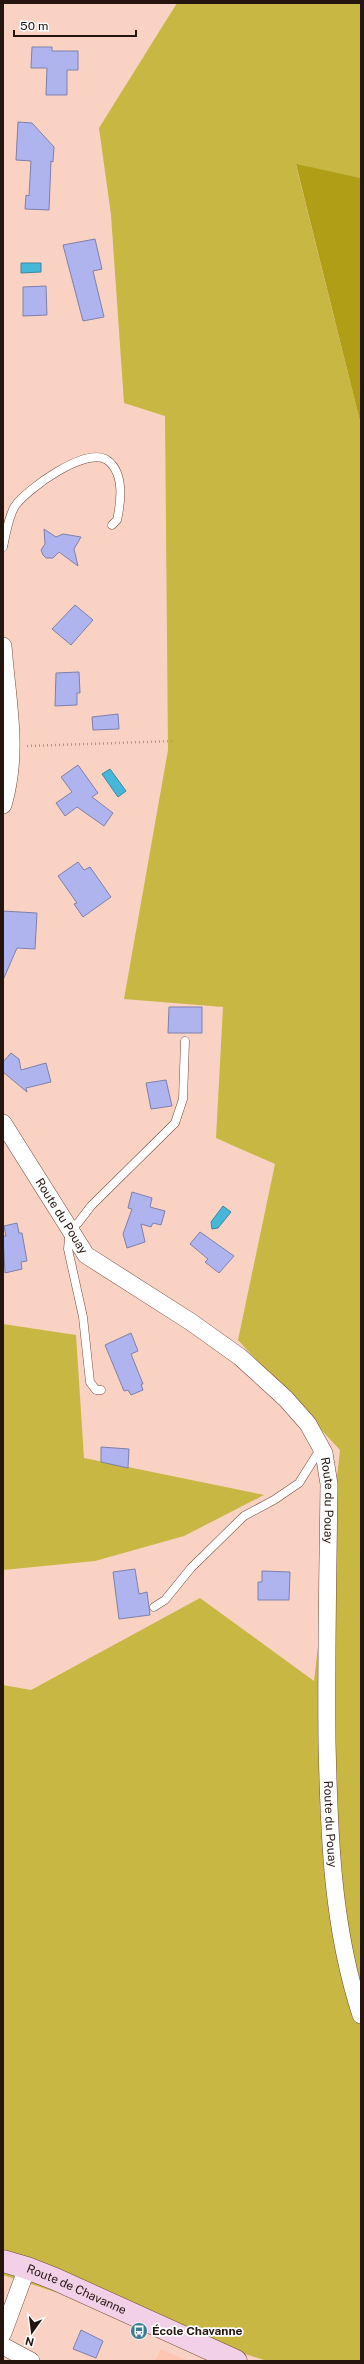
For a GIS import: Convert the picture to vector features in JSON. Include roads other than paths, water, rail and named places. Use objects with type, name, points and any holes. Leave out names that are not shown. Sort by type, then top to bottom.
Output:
[{"type":"main road","name":"Route de Chavanne","points":[[3,2261],[27,2268],[236,2361]]},
{"type":"street","points":[[3,646],[11,774],[3,805]]},
{"type":"street","name":"Route du Pouay","points":[[3,1123],[86,1255],[191,1322],[240,1357],[291,1404],[308,1424],[322,1448],[329,1484],[327,1687],[328,1798],[334,1883],[346,1959],[361,2015]]},
{"type":"street","points":[[3,2333],[27,2268]]},
{"type":"street","points":[[3,2346],[31,2361]]},
{"type":"lane","points":[[3,547],[11,515],[22,498],[54,472],[86,460],[100,458],[107,460],[113,468],[120,484],[117,520],[112,525]]},
{"type":"lane","points":[[101,1390],[96,1390],[90,1382],[84,1317],[68,1248],[69,1238],[91,1206],[175,1123],[183,1099],[185,1041]]},
{"type":"lane","points":[[154,1607],[165,1600],[191,1568],[244,1516],[274,1500],[299,1483],[322,1448]]},
{"type":"water","points":[[21,263],[41,263],[41,272],[21,273]]},
{"type":"water","points":[[110,769],[126,791],[118,797],[102,774]]},
{"type":"water","points":[[223,1206],[231,1212],[218,1228],[212,1229],[211,1222]]},
{"type":"place","name":"École Chavanne","points":[[139,2331]]}]
